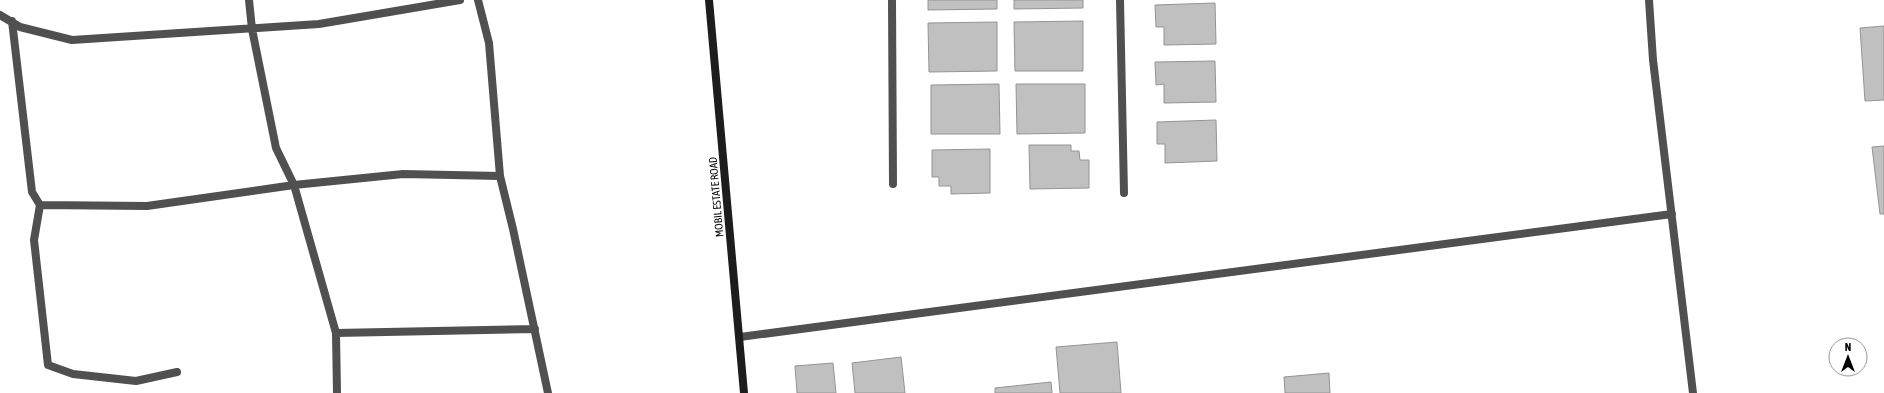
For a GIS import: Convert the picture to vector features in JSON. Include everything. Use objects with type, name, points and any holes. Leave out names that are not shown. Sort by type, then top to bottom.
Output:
[{"type":"main road","name":"MOBIL ESTATE ROAD","points":[[709,0],[744,393]]},
{"type":"street","points":[[249,0],[252,29],[276,148],[294,185],[336,333],[337,393]]},
{"type":"street","points":[[0,15],[20,27],[72,40],[319,24],[460,0]]},
{"type":"street","points":[[478,0],[489,43],[500,176],[513,229],[548,393]]},
{"type":"street","points":[[892,0],[893,184]]},
{"type":"street","points":[[1120,0],[1124,193]]},
{"type":"street","points":[[1649,0],[1653,60],[1693,393]]},
{"type":"street","points":[[12,22],[32,192],[40,205],[34,240],[48,366],[73,374],[136,381],[176,372]]},
{"type":"street","points":[[40,205],[147,206],[294,185],[403,174],[500,176]]},
{"type":"street","points":[[740,337],[1672,214]]},
{"type":"street","points":[[336,333],[534,329]]},
{"type":"building","points":[[928,0],[997,0],[997,9],[928,10]]},
{"type":"building","points":[[1014,0],[1083,0],[1083,8],[1014,9]]},
{"type":"building","points":[[1215,3],[1216,44],[1164,45],[1164,27],[1156,27],[1155,5]]},
{"type":"building","points":[[1083,21],[1083,71],[1015,71],[1014,22]]},
{"type":"building","points":[[997,22],[997,71],[929,72],[928,23]]},
{"type":"building","points":[[1884,26],[1884,100],[1865,101],[1860,28]]},
{"type":"building","points":[[1215,61],[1216,102],[1164,103],[1164,84],[1156,85],[1155,62]]},
{"type":"building","points":[[999,84],[1000,134],[931,134],[931,85]]},
{"type":"building","points":[[1016,84],[1085,84],[1085,133],[1017,134]]},
{"type":"building","points":[[1216,120],[1217,161],[1165,163],[1165,144],[1157,144],[1157,122]]},
{"type":"building","points":[[1029,145],[1071,145],[1071,151],[1079,151],[1080,160],[1089,160],[1089,188],[1030,189]]},
{"type":"building","points":[[1884,146],[1884,214],[1880,214],[1872,147]]},
{"type":"building","points":[[990,149],[990,193],[951,194],[951,186],[939,186],[939,177],[932,177],[932,150]]},
{"type":"building","points":[[1117,342],[1121,393],[1060,393],[1056,347]]},
{"type":"building","points":[[901,357],[905,393],[855,393],[852,363]]},
{"type":"building","points":[[833,363],[836,393],[797,393],[795,366]]},
{"type":"building","points":[[1329,373],[1330,393],[1285,393],[1284,377]]},
{"type":"building","points":[[1051,382],[1052,393],[995,393],[995,388]]}]
